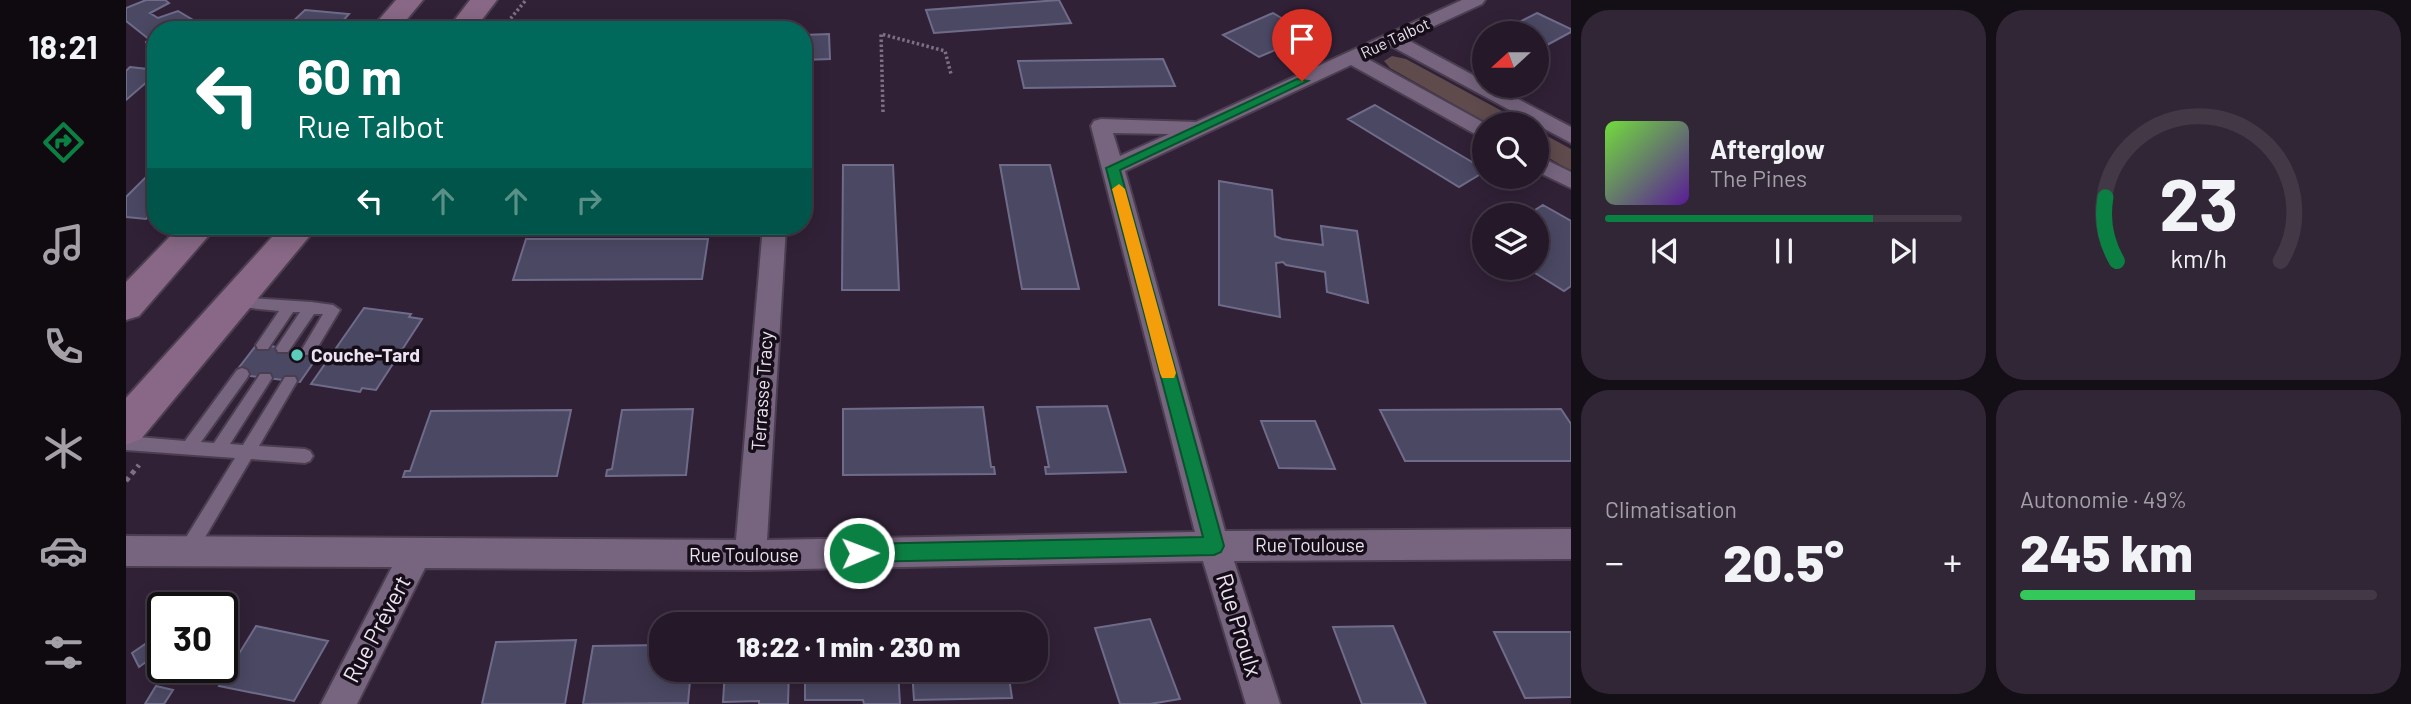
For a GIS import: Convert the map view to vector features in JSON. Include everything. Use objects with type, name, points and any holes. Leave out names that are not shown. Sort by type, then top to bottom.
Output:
[{"type":"main road","points":[[391,21],[410,0]]},
{"type":"main road","points":[[467,21],[484,0]]},
{"type":"main road","points":[[126,306],[192,235]]},
{"type":"main road","points":[[126,427],[293,235]]},
{"type":"street","name":"Rue Talbot","points":[[1113,168],[1476,0]]},
{"type":"street","points":[[1392,39],[1571,136]]},
{"type":"street","points":[[1352,58],[1472,125]]},
{"type":"street","name":"Rue Talbot","points":[[1200,128],[1101,126],[1214,546]]},
{"type":"street","points":[[1549,169],[1571,181]]},
{"type":"street","name":"Terrasse Tracy","points":[[750,555],[773,235]]},
{"type":"street","name":"Rue Toulouse","points":[[126,551],[750,555],[1214,546],[1571,544]]},
{"type":"street","name":"Rue Proulx","points":[[1214,546],[1263,704]]},
{"type":"street","name":"Rue Prévert","points":[[338,704],[416,554]]},
{"type":"lane","points":[[234,302],[333,310],[309,351]]},
{"type":"lane","points":[[263,345],[290,306]]},
{"type":"lane","points":[[284,348],[311,307]]},
{"type":"lane","points":[[188,448],[242,374]]},
{"type":"lane","points":[[217,451],[265,378]]},
{"type":"lane","points":[[187,552],[290,381]]},
{"type":"lane","points":[[126,443],[305,456]]},
{"type":"path","points":[[508,21],[526,0]]},
{"type":"path","points":[[883,112],[881,34],[945,51],[951,74]]},
{"type":"shaded area","points":[[1392,56],[1406,59],[1472,95],[1472,98],[1478,98],[1504,112],[1472,112],[1472,114],[1390,68],[1384,61]]},
{"type":"shaded area","points":[[1549,137],[1571,149],[1571,171],[1549,158]]},
{"type":"building","points":[[146,0],[165,0],[169,3],[150,13],[158,18],[178,11],[193,20],[147,21],[147,38],[126,21],[126,8]]},
{"type":"building","points":[[1059,0],[1071,23],[934,33],[926,10]]},
{"type":"building","points":[[305,10],[349,14],[343,21],[293,21]]},
{"type":"building","points":[[1273,13],[1310,35],[1259,57],[1223,35]]},
{"type":"building","points":[[1537,13],[1571,29],[1571,32],[1549,44],[1549,21],[1521,21]]},
{"type":"building","points":[[829,34],[830,59],[812,60],[812,35]]},
{"type":"building","points":[[1163,59],[1175,86],[1024,88],[1018,61]]},
{"type":"building","points":[[130,67],[147,69],[147,82],[126,100],[126,71]]},
{"type":"building","points":[[1375,105],[1472,162],[1472,179],[1459,187],[1348,119]]},
{"type":"building","points":[[843,165],[893,165],[899,290],[842,290]]},
{"type":"building","points":[[1000,165],[1050,165],[1079,289],[1022,289]]},
{"type":"building","points":[[147,176],[147,218],[126,217],[126,197]]},
{"type":"building","points":[[1219,181],[1272,190],[1275,236],[1282,239],[1323,245],[1321,226],[1357,231],[1368,303],[1327,292],[1325,272],[1286,265],[1283,262],[1276,263],[1280,317],[1219,305]]},
{"type":"building","points":[[1549,208],[1571,221],[1571,286],[1564,291],[1546,280],[1549,280]]},
{"type":"building","points":[[526,239],[708,239],[702,279],[513,280]]},
{"type":"building","points":[[364,308],[411,314],[409,317],[422,319],[376,390],[362,388],[360,392],[311,384]]},
{"type":"building","points":[[257,344],[320,353],[300,382],[234,374]]},
{"type":"building","points":[[1107,406],[1126,472],[1046,474],[1045,467],[1049,467],[1037,407]]},
{"type":"building","points":[[983,407],[991,467],[994,467],[995,474],[843,475],[843,409]]},
{"type":"building","points":[[693,409],[686,475],[606,476],[607,470],[612,469],[622,410]]},
{"type":"building","points":[[1561,409],[1571,424],[1571,461],[1405,461],[1380,410]]},
{"type":"building","points":[[571,410],[557,476],[403,477],[405,471],[410,471],[431,411]]},
{"type":"building","points":[[1261,421],[1315,421],[1335,469],[1279,468]]},
{"type":"building","points":[[1150,619],[1180,699],[1150,704],[1120,704],[1095,628]]},
{"type":"building","points":[[256,626],[328,641],[294,701],[219,686],[221,683],[238,683],[238,655]]},
{"type":"building","points":[[1393,626],[1426,704],[1362,704],[1333,627]]},
{"type":"building","points":[[1494,632],[1571,632],[1571,697],[1525,698]]},
{"type":"building","points":[[576,640],[565,704],[482,704],[496,642]]},
{"type":"building","points":[[147,643],[147,661],[139,667],[132,653]]},
{"type":"building","points":[[649,645],[649,682],[690,682],[688,703],[583,704],[593,646]]},
{"type":"building","points":[[724,682],[789,682],[788,704],[759,704],[759,701],[723,702]]},
{"type":"building","points":[[805,682],[899,682],[900,704],[864,704],[863,700],[805,700]]},
{"type":"building","points":[[913,682],[1010,682],[1012,698],[914,700]]},
{"type":"building","points":[[156,686],[173,690],[164,704],[145,704]]},
{"type":"slow traffic","points":[[1119,189],[1168,373]]},
{"type":"place","name":"Couche-Tard","points":[[297,355]]},
{"type":"route","points":[[859,553],[1214,546],[1113,168],[1302,81]]}]
